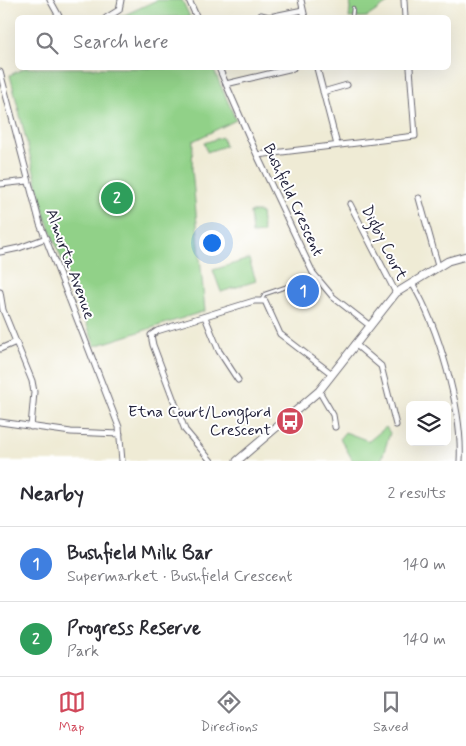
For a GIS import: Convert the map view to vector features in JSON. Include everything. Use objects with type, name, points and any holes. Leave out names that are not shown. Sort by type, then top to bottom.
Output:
[{"type":"street","points":[[50,0],[58,15]]},
{"type":"street","points":[[111,15],[119,10],[121,0]]},
{"type":"street","points":[[189,0],[196,15]]},
{"type":"street","points":[[301,0],[304,15]]},
{"type":"street","points":[[404,0],[405,15]]},
{"type":"street","points":[[279,15],[303,10]]},
{"type":"street","name":"Bushfield Crescent","points":[[220,70],[258,155],[317,277],[333,297],[369,325]]},
{"type":"street","points":[[226,84],[285,70]]},
{"type":"street","points":[[317,70],[338,145]]},
{"type":"street","points":[[258,155],[415,136],[410,70]]},
{"type":"street","name":"Almurta Avenue","points":[[0,72],[28,181],[46,238],[120,434],[122,461]]},
{"type":"street","points":[[322,92],[347,85]]},
{"type":"street","points":[[0,184],[28,181]]},
{"type":"street","points":[[419,198],[438,266]]},
{"type":"street","name":"Digby Court","points":[[350,204],[396,293]]},
{"type":"street","points":[[0,252],[19,248],[46,238]]},
{"type":"street","points":[[237,461],[319,391],[396,293],[438,266],[452,259],[466,256]]},
{"type":"street","points":[[412,282],[427,308],[449,380],[461,441],[460,461]]},
{"type":"street","points":[[0,292],[3,310],[34,392],[31,427]]},
{"type":"street","points":[[211,461],[185,430],[152,345],[151,335],[157,331],[254,301],[265,301],[280,334],[332,374]]},
{"type":"street","points":[[205,317],[219,351],[238,380]]},
{"type":"street","points":[[0,349],[16,342]]},
{"type":"street","points":[[355,344],[381,366],[396,424]]},
{"type":"street","points":[[319,391],[333,415],[335,427]]},
{"type":"street","points":[[0,422],[31,427],[120,434]]},
{"type":"lane","points":[[352,15],[353,8]]},
{"type":"lane","points":[[261,301],[265,294],[317,277]]},
{"type":"green space","points":[[157,0],[182,0],[189,15],[124,15]]},
{"type":"green space","points":[[351,0],[392,0],[370,15],[349,15]]},
{"type":"green space","points":[[21,70],[214,70],[236,120],[193,141],[192,169],[205,311],[95,346],[45,216],[10,75]]},
{"type":"green space","points":[[222,137],[225,146],[207,152],[204,143]]},
{"type":"green space","points":[[250,212],[261,212],[263,233],[252,234]]},
{"type":"green space","points":[[249,259],[256,281],[221,292],[213,270]]},
{"type":"green space","points":[[386,427],[390,433],[381,461],[353,461],[340,438],[345,432],[369,441]]},
{"type":"place","name":"Progress Reserve","points":[[117,198]]},
{"type":"place","name":"Bushfield Milk Bar","points":[[303,291]]},
{"type":"place","name":"Etna Court/Longford Crescent","points":[[290,421]]}]
